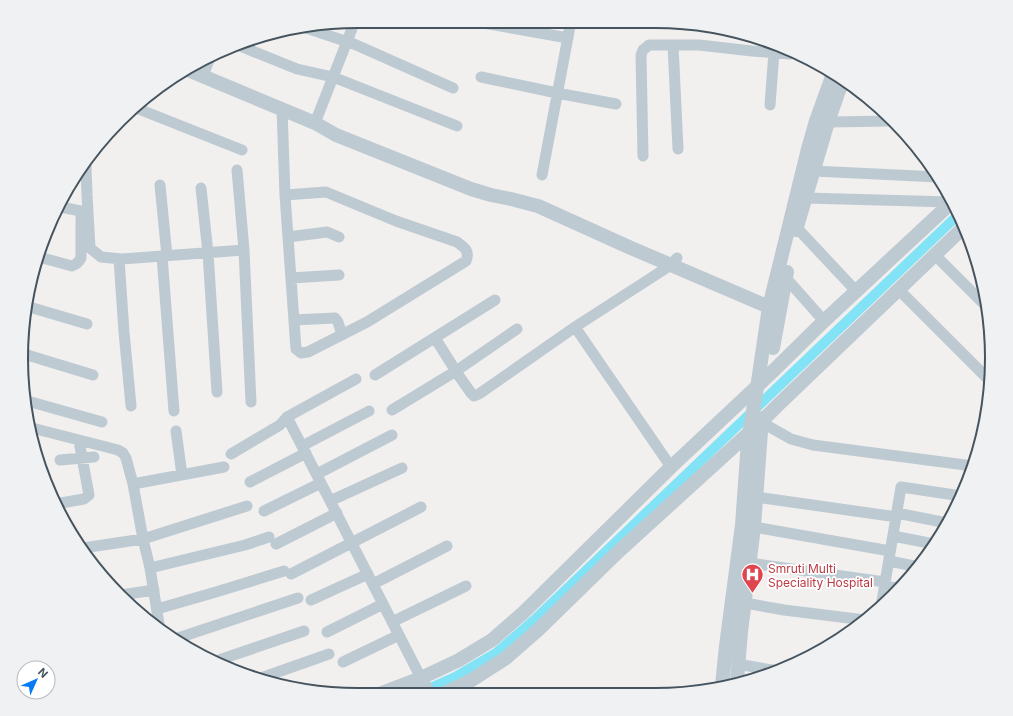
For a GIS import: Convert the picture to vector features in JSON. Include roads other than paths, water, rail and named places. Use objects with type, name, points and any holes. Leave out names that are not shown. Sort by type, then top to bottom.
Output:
[{"type":"street","points":[[319,125],[332,77],[352,28]]},
{"type":"street","points":[[512,28],[568,38]]},
{"type":"street","points":[[542,175],[570,28]]},
{"type":"street","points":[[315,31],[347,41],[454,88]]},
{"type":"street","points":[[673,45],[678,149]]},
{"type":"street","points":[[643,156],[641,55],[643,50],[649,46],[699,45],[780,53]]},
{"type":"street","points":[[246,48],[297,69],[332,77],[457,126]]},
{"type":"street","points":[[770,105],[774,52]]},
{"type":"street","points":[[203,76],[207,64]]},
{"type":"street","points":[[193,72],[319,125],[336,135],[471,189],[495,192],[538,206],[631,248],[674,262],[775,305]]},
{"type":"street","points":[[481,77],[616,104]]},
{"type":"street","points":[[736,678],[754,527],[761,422],[768,376],[775,305],[808,149],[816,121],[831,79]]},
{"type":"street","points":[[722,681],[742,525],[749,432],[765,339],[785,278],[797,228],[828,122],[841,86]]},
{"type":"street","points":[[140,110],[242,150]]},
{"type":"street","points":[[282,110],[285,195],[296,349],[301,354],[308,352],[367,322],[466,261],[468,256],[466,249],[457,242],[396,221],[326,192],[285,195]]},
{"type":"street","points":[[828,122],[884,121]]},
{"type":"street","points":[[237,170],[244,250],[251,402]]},
{"type":"street","points":[[814,171],[930,177]]},
{"type":"street","points":[[84,175],[90,248],[101,257],[119,259],[244,250]]},
{"type":"street","points":[[44,258],[72,266],[76,265],[81,258],[81,211],[84,176]]},
{"type":"street","points":[[160,185],[174,411]]},
{"type":"street","points":[[202,188],[208,253],[217,392]]},
{"type":"street","points":[[806,198],[946,202]]},
{"type":"street","points":[[395,688],[421,678],[459,660],[492,640],[523,613],[671,467],[824,321],[948,206]]},
{"type":"street","points":[[64,208],[81,211]]},
{"type":"street","points":[[797,228],[856,291]]},
{"type":"street","points":[[455,688],[470,681],[506,658],[538,630],[619,551],[761,422],[960,231]]},
{"type":"street","points":[[288,237],[327,232],[339,237]]},
{"type":"street","points":[[935,255],[980,300]]},
{"type":"street","points":[[119,259],[131,406]]},
{"type":"street","points":[[434,338],[474,396],[674,262]]},
{"type":"street","points":[[291,278],[339,275]]},
{"type":"street","points":[[785,278],[824,321]]},
{"type":"street","points":[[899,290],[984,375]]},
{"type":"street","points":[[375,375],[496,300]]},
{"type":"street","points":[[32,308],[87,324]]},
{"type":"street","points":[[294,320],[336,318],[342,335]]},
{"type":"street","points":[[575,327],[671,467]]},
{"type":"street","points":[[392,410],[456,371],[517,329]]},
{"type":"street","points":[[28,355],[93,375]]},
{"type":"street","points":[[231,454],[280,425],[287,417],[356,379]]},
{"type":"street","points":[[31,402],[102,422]]},
{"type":"street","points":[[250,482],[368,411]]},
{"type":"street","points":[[287,417],[425,688]]},
{"type":"street","points":[[761,422],[792,439],[813,444],[967,465]]},
{"type":"street","points":[[36,429],[118,450],[123,453],[126,458],[133,484],[150,568],[159,621]]},
{"type":"street","points":[[176,431],[182,475]]},
{"type":"street","points":[[264,512],[392,435]]},
{"type":"street","points":[[61,503],[84,499],[89,495],[80,441]]},
{"type":"street","points":[[60,460],[94,457]]},
{"type":"street","points":[[133,484],[224,467]]},
{"type":"street","points":[[330,501],[402,468]]},
{"type":"street","points":[[882,597],[901,487],[954,495]]},
{"type":"street","points":[[756,497],[941,522]]},
{"type":"street","points":[[88,547],[143,539],[247,506]]},
{"type":"street","points":[[157,609],[288,573],[352,543],[421,507]]},
{"type":"street","points":[[150,568],[245,544],[273,540],[337,514]]},
{"type":"street","points":[[754,527],[890,556],[912,565]]},
{"type":"street","points":[[893,536],[928,543]]},
{"type":"street","points":[[373,584],[447,546]]},
{"type":"street","points":[[750,563],[893,586]]},
{"type":"street","points":[[311,600],[368,574]]},
{"type":"street","points":[[392,622],[466,586]]},
{"type":"street","points":[[128,594],[154,590]]},
{"type":"street","points":[[182,637],[298,598]]},
{"type":"street","points":[[327,632],[383,604]]},
{"type":"street","points":[[745,604],[857,619]]},
{"type":"street","points":[[223,659],[304,631]]},
{"type":"street","points":[[343,662],[399,635]]},
{"type":"street","points":[[268,675],[329,654]]},
{"type":"street","points":[[737,664],[765,669]]},
{"type":"waterway","points":[[430,688],[455,677],[496,653],[533,621],[954,219]]},
{"type":"place","name":"Smruti Multi Speciality Hospital","points":[[753,594]]}]
